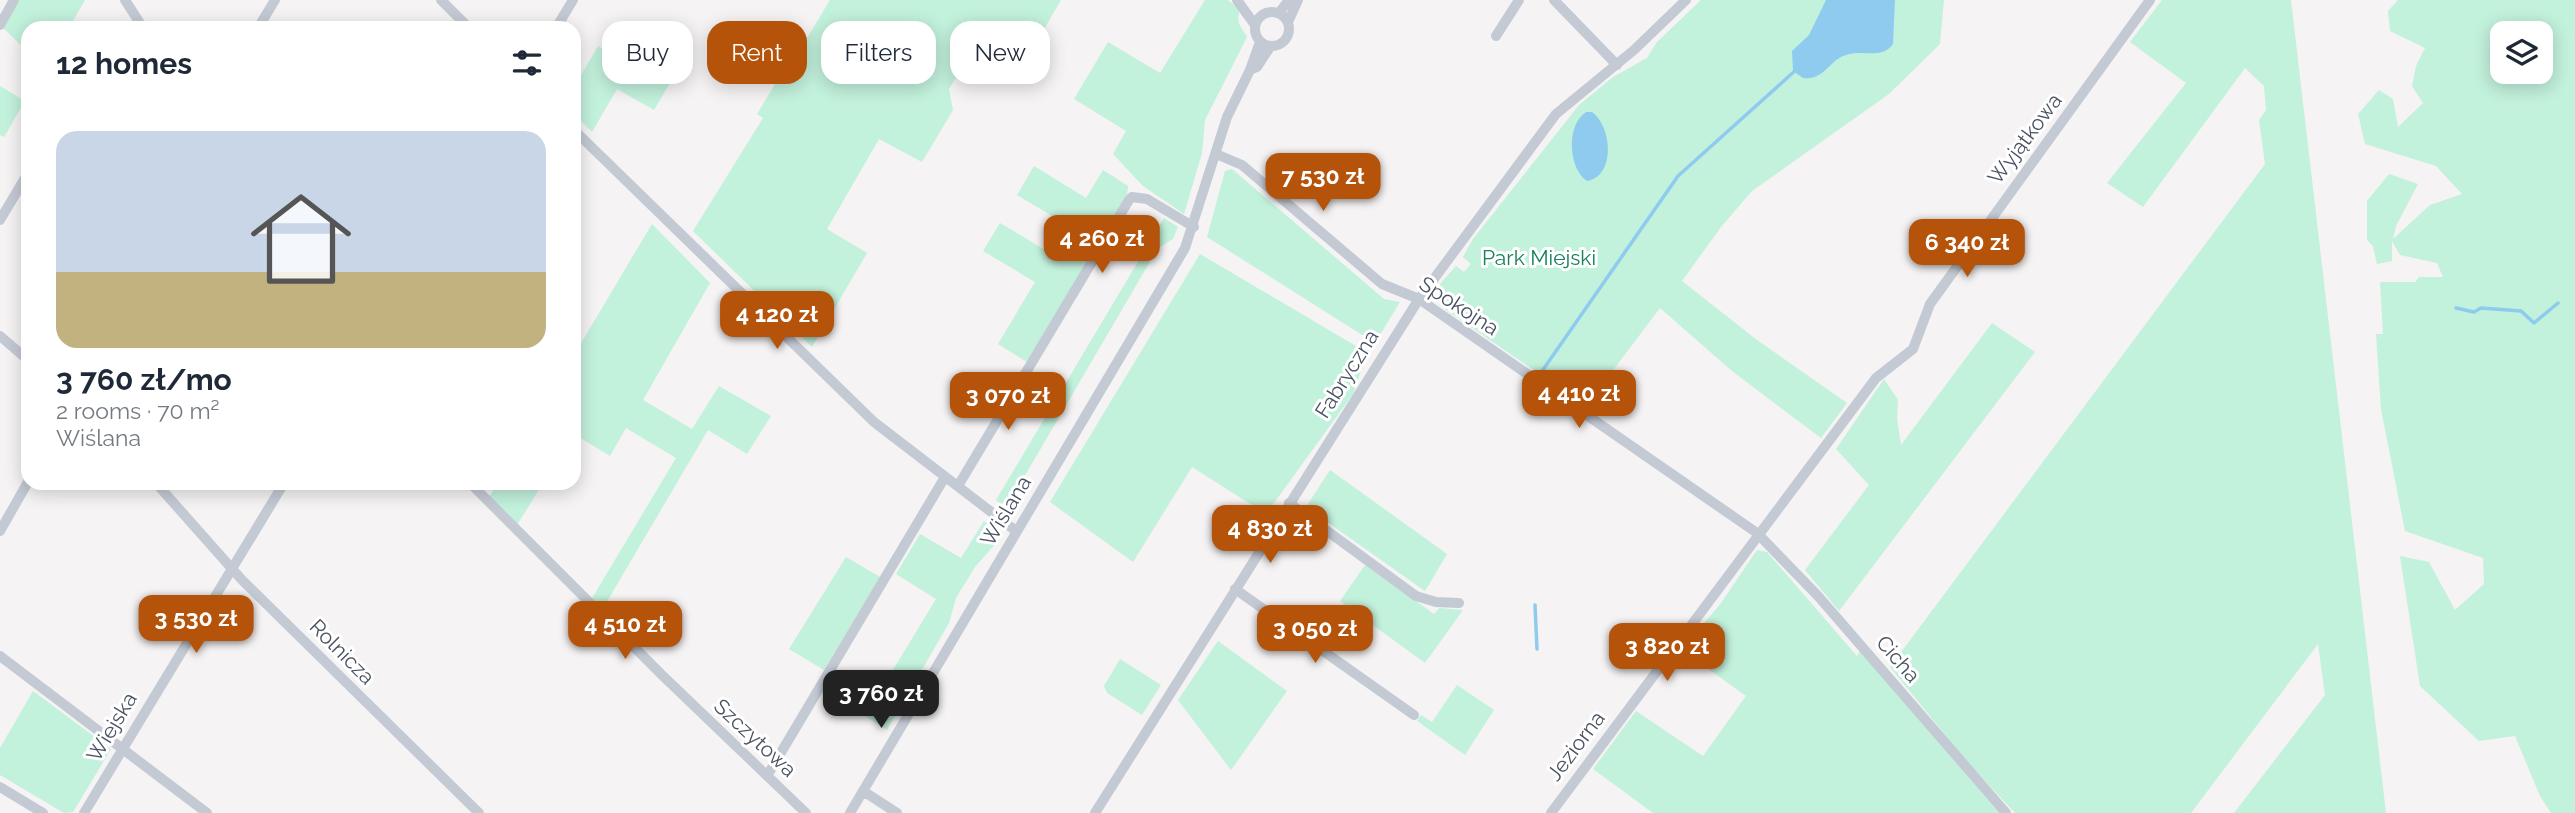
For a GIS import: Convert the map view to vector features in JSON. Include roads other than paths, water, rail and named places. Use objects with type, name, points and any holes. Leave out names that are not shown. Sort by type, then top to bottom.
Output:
[{"type":"street","points":[[0,24],[14,0]]},
{"type":"street","points":[[125,0],[138,21]]},
{"type":"street","points":[[262,21],[275,0]]},
{"type":"street","points":[[441,0],[462,21]]},
{"type":"street","points":[[560,21],[573,0]]},
{"type":"street","points":[[1239,0],[1266,13],[1279,13],[1288,22]]},
{"type":"street","points":[[1239,0],[1265,44],[1286,40],[1288,22],[1298,0]]},
{"type":"street","points":[[1279,13],[1289,0]]},
{"type":"street","points":[[1496,36],[1519,0]]},
{"type":"street","points":[[1554,0],[1617,65]]},
{"type":"street","name":"Fabryczna","points":[[1095,813],[1419,299],[1556,114],[1617,65],[1686,0]]},
{"type":"street","name":"Wyjątkowa","points":[[1757,533],[1876,378],[1913,349],[1930,304],[2150,0]]},
{"type":"street","points":[[1255,25],[1266,13]]},
{"type":"street","name":"Wiślana","points":[[850,813],[1185,248],[1194,227],[1227,117],[1265,44]]},
{"type":"street","points":[[581,137],[869,417],[1016,531]]},
{"type":"street","name":"Spokojna","points":[[1216,154],[1242,165],[1382,284],[1419,299],[1757,533]]},
{"type":"street","points":[[0,220],[21,185]]},
{"type":"street","points":[[958,486],[1129,200],[1132,197],[1147,200],[1194,227]]},
{"type":"street","points":[[0,336],[21,354]]},
{"type":"street","points":[[767,776],[945,477]]},
{"type":"street","points":[[0,531],[23,490]]},
{"type":"street","name":"Rolnicza","points":[[162,490],[232,568],[479,813]]},
{"type":"street","name":"Wiejska","points":[[83,813],[280,490]]},
{"type":"street","name":"Szczytowa","points":[[477,490],[806,813]]},
{"type":"street","points":[[1289,503],[1416,596],[1436,602],[1459,603]]},
{"type":"street","name":"Jeziorna","points":[[1550,813],[1757,533]]},
{"type":"street","name":"Cicha","points":[[1757,533],[1818,596],[2006,813]]},
{"type":"street","points":[[1235,589],[1414,715]]},
{"type":"street","points":[[0,656],[207,813]]},
{"type":"street","points":[[0,787],[43,813]]},
{"type":"street","points":[[863,791],[897,813]]},
{"type":"water","points":[[1826,0],[1895,0],[1893,44],[1883,52],[1846,55],[1816,76],[1803,78],[1793,71],[1792,51],[1809,35]]},
{"type":"water","points":[[1586,112],[1592,112],[1599,119],[1604,128],[1608,150],[1603,170],[1587,181],[1576,167],[1572,146],[1575,126]]},
{"type":"waterway","points":[[1540,374],[1678,176],[1797,69]]},
{"type":"waterway","points":[[2456,308],[2474,312],[2481,308],[2521,311],[2534,323],[2558,303]]},
{"type":"waterway","points":[[1535,605],[1537,649]]},
{"type":"park label","name":"Park Miejski","points":[[1539,258]]}]
